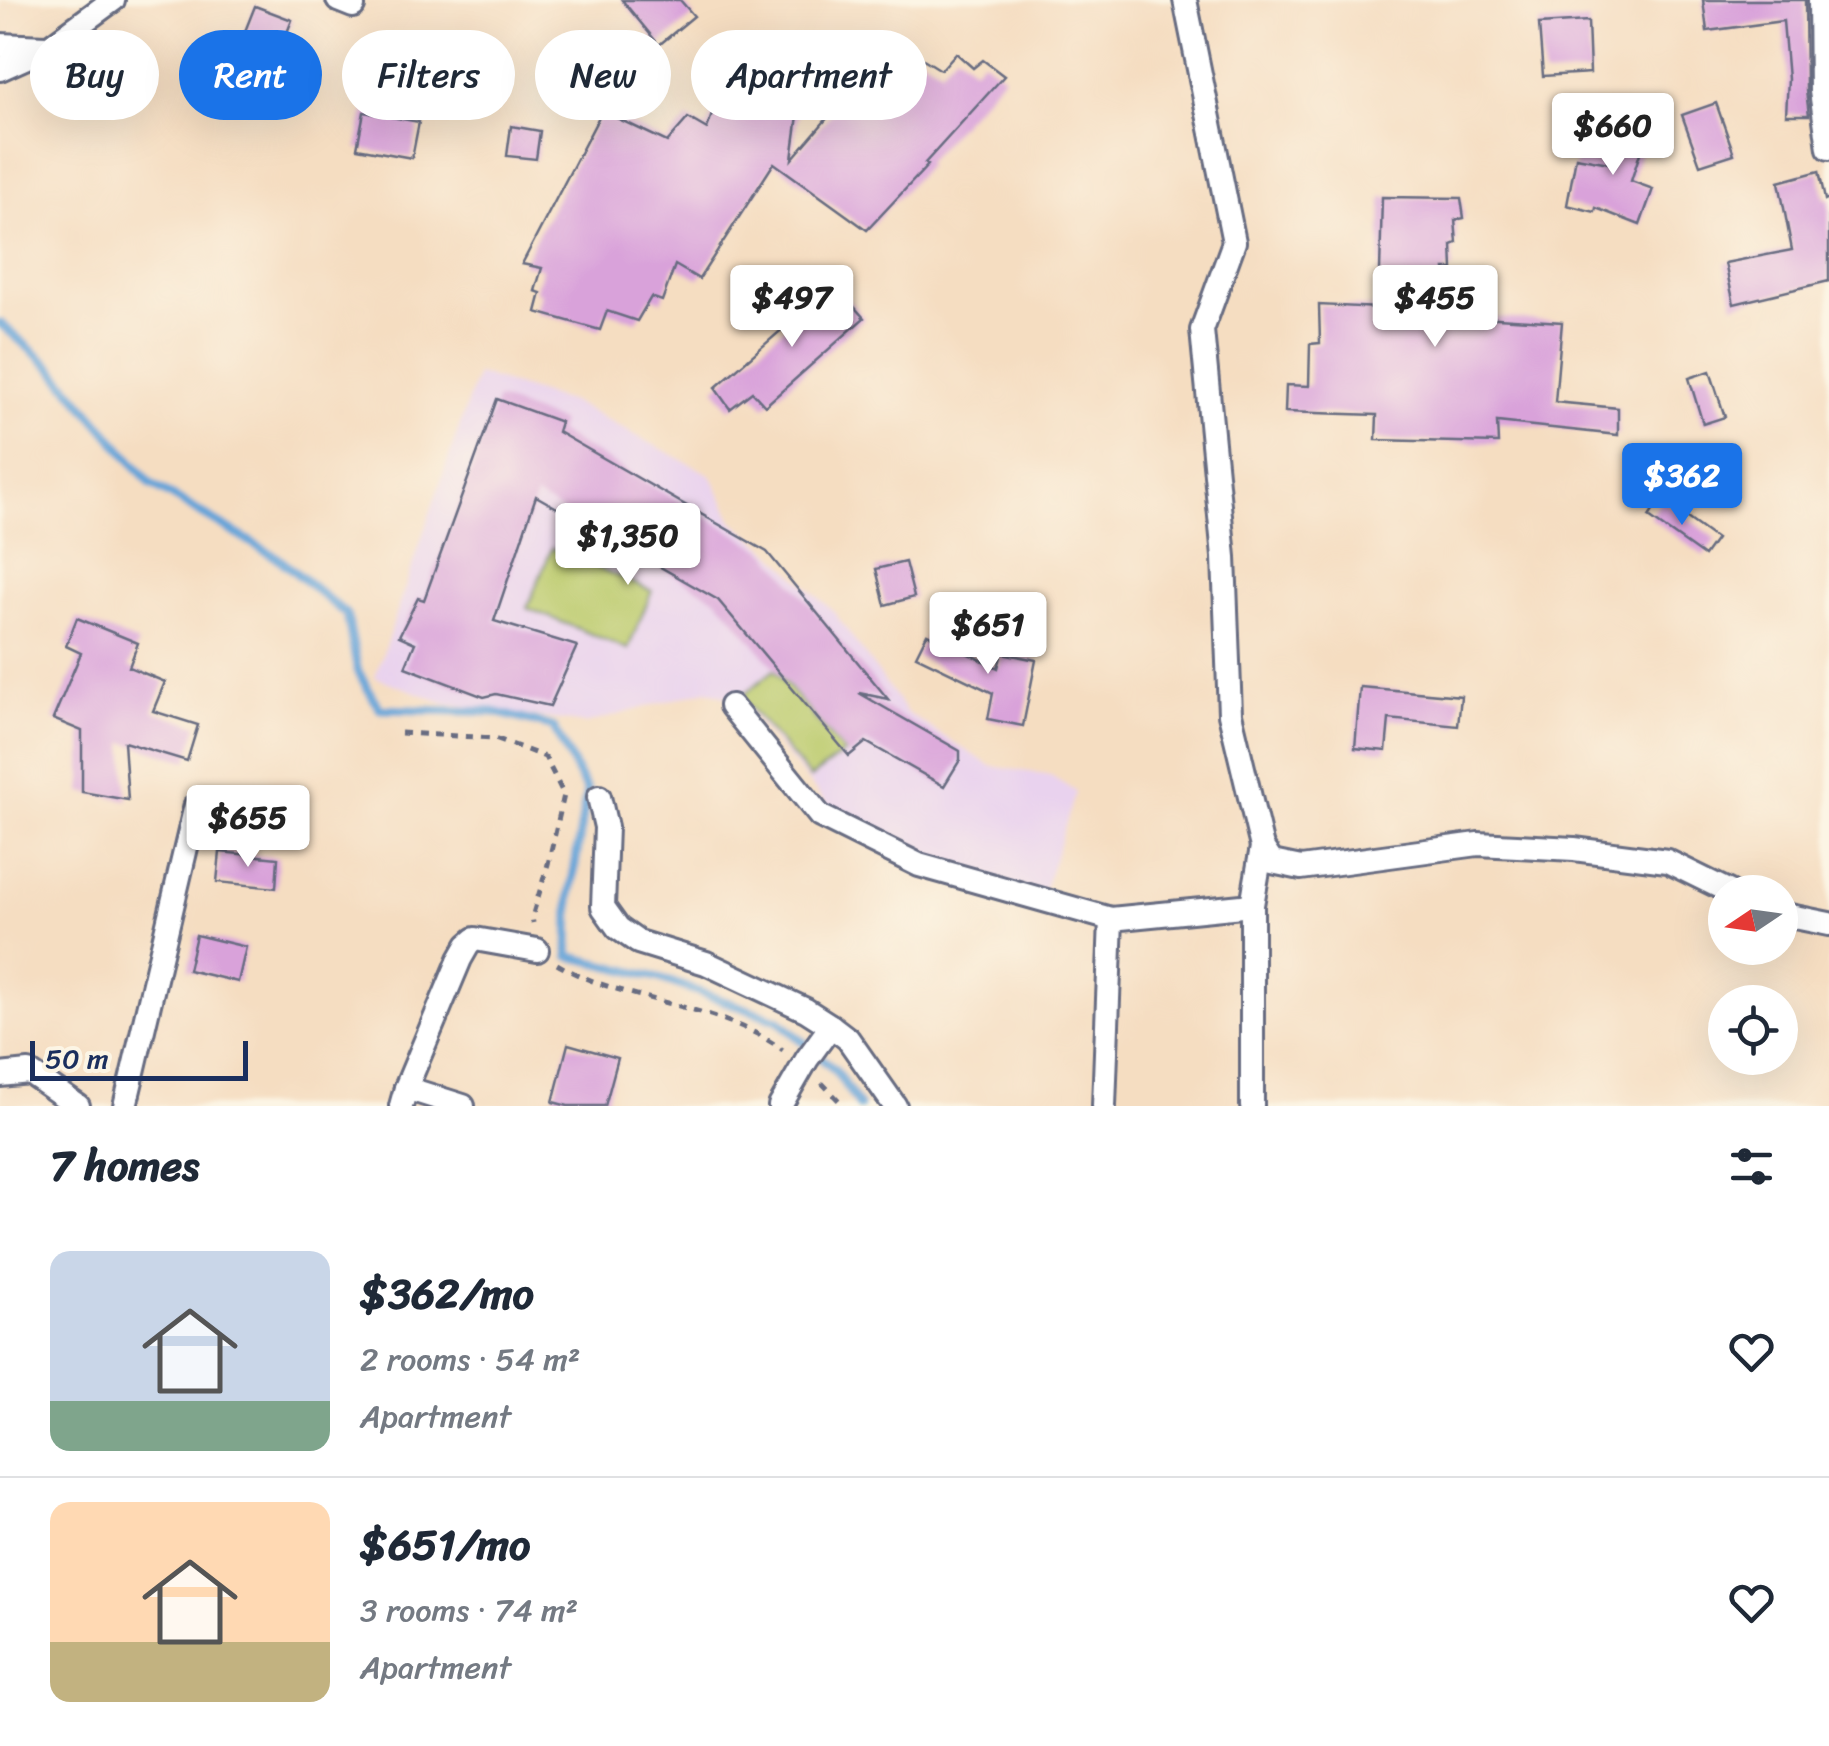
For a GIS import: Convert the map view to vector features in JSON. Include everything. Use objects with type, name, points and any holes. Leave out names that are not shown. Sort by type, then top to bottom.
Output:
[{"type":"street","points":[[73,30],[113,0]]},
{"type":"street","points":[[1185,0],[1234,242],[1202,330],[1224,557],[1230,714],[1262,847],[1272,862],[1301,868],[1478,844],[1574,849],[1667,861],[1708,881]]},
{"type":"street","points":[[1820,0],[1821,91],[1829,148]]},
{"type":"street","points":[[0,44],[30,46]]},
{"type":"street","points":[[0,69],[30,56]]},
{"type":"street","points":[[731,706],[820,816],[919,865],[1111,919],[1252,905]]},
{"type":"street","points":[[599,796],[606,828],[603,907],[618,928],[638,942],[706,963],[806,1010],[848,1040],[895,1106]]},
{"type":"street","points":[[125,1106],[196,806]]},
{"type":"street","points":[[1252,1106],[1252,905],[1262,847]]},
{"type":"street","points":[[1798,918],[1829,924]]},
{"type":"street","points":[[1104,1106],[1111,919]]},
{"type":"street","points":[[463,1106],[403,1097],[460,959],[475,940],[537,950]]},
{"type":"street","points":[[780,1106],[829,1028]]},
{"type":"street","points":[[0,1075],[29,1072],[78,1106]]},
{"type":"shaded area","points":[[477,374],[574,403],[711,475],[733,521],[834,612],[907,713],[991,766],[1049,775],[1076,792],[1041,899],[981,882],[839,818],[740,701],[707,690],[585,724],[445,703],[375,677]]},
{"type":"green space","points":[[552,548],[652,591],[628,649],[527,608]]},
{"type":"green space","points":[[774,670],[844,753],[810,778],[741,697]]},
{"type":"building","points":[[622,0],[680,0],[694,16],[671,35],[671,30],[647,30]]},
{"type":"building","points":[[1703,0],[1805,0],[1809,115],[1786,115],[1788,79],[1783,21],[1707,31]]},
{"type":"building","points":[[255,6],[292,20],[288,30],[245,30]]},
{"type":"building","points":[[1588,21],[1590,73],[1543,76],[1539,24]]},
{"type":"building","points":[[956,53],[973,68],[983,60],[1004,76],[867,230],[774,163],[699,279],[675,265],[662,301],[651,297],[637,321],[607,311],[600,330],[536,312],[541,293],[535,291],[542,268],[522,264],[597,120],[621,120],[667,142],[688,118],[707,129],[710,120],[797,120],[792,159],[826,120],[927,120],[927,61],[941,70]]},
{"type":"building","points":[[1716,103],[1734,154],[1700,165],[1682,115]]},
{"type":"building","points":[[1623,116],[1649,125],[1631,181],[1653,189],[1640,225],[1596,208],[1595,212],[1567,205],[1576,157],[1609,163]]},
{"type":"building","points":[[362,120],[419,122],[412,158],[357,148]]},
{"type":"building","points":[[511,126],[540,131],[536,159],[507,156]]},
{"type":"building","points":[[1819,171],[1825,200],[1829,198],[1829,281],[1734,304],[1725,263],[1792,250],[1779,182]]},
{"type":"building","points":[[1382,197],[1461,198],[1464,218],[1455,220],[1453,269],[1445,269],[1450,315],[1562,322],[1555,402],[1618,408],[1618,435],[1497,422],[1498,443],[1376,440],[1377,415],[1285,412],[1286,385],[1309,386],[1310,344],[1320,343],[1319,305],[1379,308]]},
{"type":"building","points":[[834,284],[864,318],[765,406],[752,392],[730,409],[715,388]]},
{"type":"building","points":[[1710,371],[1725,417],[1703,424],[1689,378]]},
{"type":"building","points":[[497,399],[561,422],[558,432],[767,552],[888,699],[859,693],[960,751],[960,760],[944,786],[866,742],[849,756],[718,600],[536,496],[494,621],[577,646],[550,706],[496,694],[484,697],[405,667],[415,643],[399,636],[418,598],[424,600]]},
{"type":"building","points":[[1661,499],[1716,539],[1704,556],[1649,517]]},
{"type":"building","points":[[905,562],[914,597],[885,605],[876,569]]},
{"type":"building","points":[[77,618],[138,643],[129,667],[165,682],[153,711],[198,725],[187,761],[124,742],[128,800],[82,792],[82,731],[53,719],[81,653],[66,646]]},
{"type":"building","points":[[927,634],[998,668],[1002,653],[1036,660],[1023,726],[988,719],[993,693],[916,656]]},
{"type":"building","points":[[1360,687],[1461,696],[1458,726],[1389,719],[1386,751],[1355,748]]},
{"type":"building","points":[[220,852],[278,858],[276,888],[217,882]]},
{"type":"building","points":[[196,935],[246,947],[238,982],[188,970]]},
{"type":"building","points":[[568,1044],[618,1058],[605,1106],[553,1102]]},
{"type":"waterway","points":[[0,323],[52,368],[151,484],[278,558],[347,615],[358,672],[380,709],[494,712],[553,727],[587,791],[570,896],[569,956],[659,978],[778,1020],[835,1070],[859,1106]]}]
